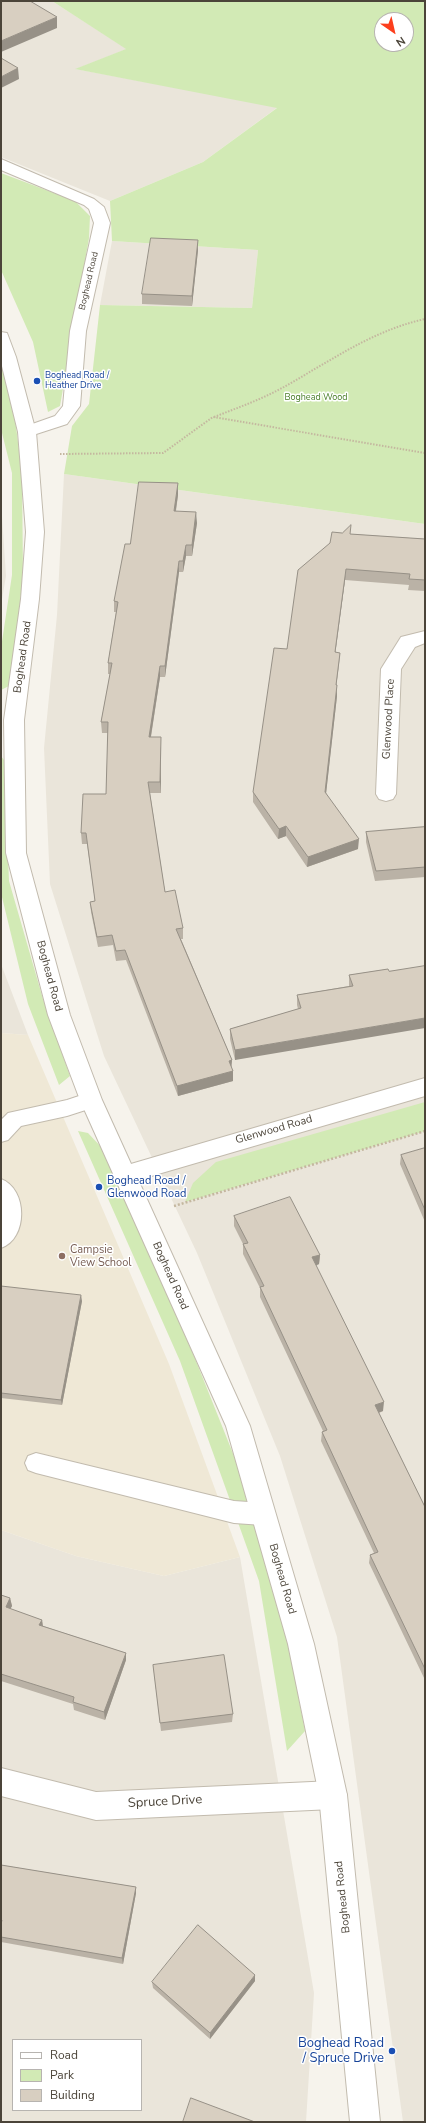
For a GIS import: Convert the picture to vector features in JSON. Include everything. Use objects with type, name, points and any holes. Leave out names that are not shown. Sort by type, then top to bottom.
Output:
[{"type":"street","name":"Boghead Road","points":[[1,164],[89,202],[96,207],[102,223],[78,331],[71,406],[61,420],[26,432]]},
{"type":"street","name":"Boghead Road","points":[[1,337],[8,357],[26,432],[30,459],[35,532],[30,599],[8,720],[16,854],[59,1015],[91,1100],[238,1426],[301,1644],[333,1795],[365,2122]]},
{"type":"street","name":"Glenwood Place","points":[[386,794],[392,669],[408,642],[425,637]]},
{"type":"street","name":"Glenwood Road","points":[[124,1175],[425,1086]]},
{"type":"street","name":"Spruce Drive","points":[[1,1782],[96,1806],[333,1795]]},
{"type":"lane","points":[[1,1134],[8,1114],[68,1108],[91,1100]]},
{"type":"lane","points":[[1,1188],[8,1198],[12,1212],[10,1225],[1,1239]]},
{"type":"lane","points":[[36,1463],[234,1512],[264,1514]]},
{"type":"path","points":[[30,459],[68,453],[163,453],[213,417],[281,389],[354,344],[414,320],[425,319]]},
{"type":"path","points":[[213,417],[425,453]]},
{"type":"path","points":[[142,1215],[425,1131]]},
{"type":"shaded area","points":[[1,1],[52,1],[127,49],[76,69],[278,107],[203,162],[110,201],[1,157]]},
{"type":"shaded area","points":[[112,241],[258,250],[252,308],[100,305]]},
{"type":"shaded area","points":[[64,474],[425,524],[425,2122],[403,2122],[337,1637],[280,1456],[197,1253],[104,1056],[50,884],[44,748],[57,615]]},
{"type":"shaded area","points":[[1,501],[6,576],[1,605]]},
{"type":"shaded area","points":[[1,964],[28,1035],[1,1033]]},
{"type":"shaded area","name":"Campsie View School","points":[[1,1033],[28,1035],[169,1364],[240,1557],[164,1576],[76,1556],[1,1530]]},
{"type":"shaded area","points":[[1,1530],[76,1556],[164,1576],[240,1557],[314,1993],[306,2122],[1,2122]]},
{"type":"green space","name":"Boghead Wood","points":[[52,1],[425,1],[425,524],[64,474],[72,426],[89,404],[100,305],[252,308],[258,250],[112,241],[110,201],[203,162],[277,108],[75,69],[126,49]]},
{"type":"green space","points":[[1,173],[75,201],[90,216],[89,238],[60,406],[48,412],[33,342],[1,270]]},
{"type":"green space","points":[[1,361],[15,419],[22,473],[23,576],[11,685],[1,690],[1,648],[12,575],[12,473],[1,429]]},
{"type":"green space","points":[[1,756],[4,760],[9,881],[43,999],[70,1076],[59,1085],[28,1004],[1,893]]},
{"type":"green space","points":[[425,1102],[425,1131],[185,1202],[193,1183],[216,1162]]},
{"type":"green space","points":[[78,1131],[88,1133],[104,1150],[194,1356],[240,1471],[275,1576],[305,1731],[287,1751],[259,1581],[180,1361]]},
{"type":"building","points":[[1,1],[30,1],[57,17],[1,41]]},
{"type":"building","points":[[1,58],[18,68],[1,77]]},
{"type":"building","points":[[151,238],[198,240],[192,296],[142,294]]},
{"type":"building","points":[[139,482],[178,483],[174,511],[196,512],[192,545],[186,545],[183,561],[179,561],[165,666],[160,666],[149,737],[161,737],[160,782],[148,782],[165,892],[175,890],[183,928],[176,929],[232,1060],[229,1061],[233,1071],[177,1086],[125,950],[116,951],[112,935],[97,937],[90,902],[95,901],[86,833],[81,833],[83,794],[106,794],[108,722],[101,722],[112,663],[108,663],[118,602],[114,601],[125,544],[130,544]]},
{"type":"building","points":[[351,525],[350,534],[425,539],[425,580],[409,579],[410,574],[346,569],[335,652],[340,653],[325,792],[359,839],[308,857],[286,826],[279,829],[253,792],[274,648],[287,649],[298,570],[330,543],[332,532],[342,533]]},
{"type":"building","points":[[425,827],[425,867],[376,871],[366,832]]},
{"type":"building","points":[[425,966],[425,1018],[235,1050],[230,1029],[301,1008],[297,995],[353,986],[349,975],[388,969],[389,971]]},
{"type":"building","points":[[425,1148],[425,1210],[401,1155]]},
{"type":"building","points":[[290,1197],[320,1255],[312,1257],[384,1402],[375,1405],[425,1507],[425,1669],[370,1555],[378,1552],[322,1432],[327,1430],[260,1287],[264,1286],[243,1244],[248,1243],[234,1216]]},
{"type":"building","points":[[1,1286],[81,1295],[61,1400],[1,1393]]},
{"type":"building","points":[[1,1595],[10,1598],[6,1607],[42,1620],[39,1625],[126,1653],[104,1712],[73,1702],[74,1697],[1,1674]]},
{"type":"building","points":[[224,1655],[233,1714],[160,1723],[153,1665]]},
{"type":"building","points":[[1,1865],[136,1887],[122,1958],[1,1937]]},
{"type":"building","points":[[198,1925],[255,1975],[210,2033],[152,1982]]},
{"type":"building","points":[[191,2098],[255,2122],[183,2122]]},
{"type":"place","name":"Boghead Road / Heather Drive","points":[[37,381]]},
{"type":"place","name":"Boghead Road / Glenwood Road","points":[[99,1187]]},
{"type":"place","name":"Campsie View School","points":[[62,1256]]},
{"type":"place","name":"Boghead Road / Spruce Drive","points":[[392,2051]]}]
